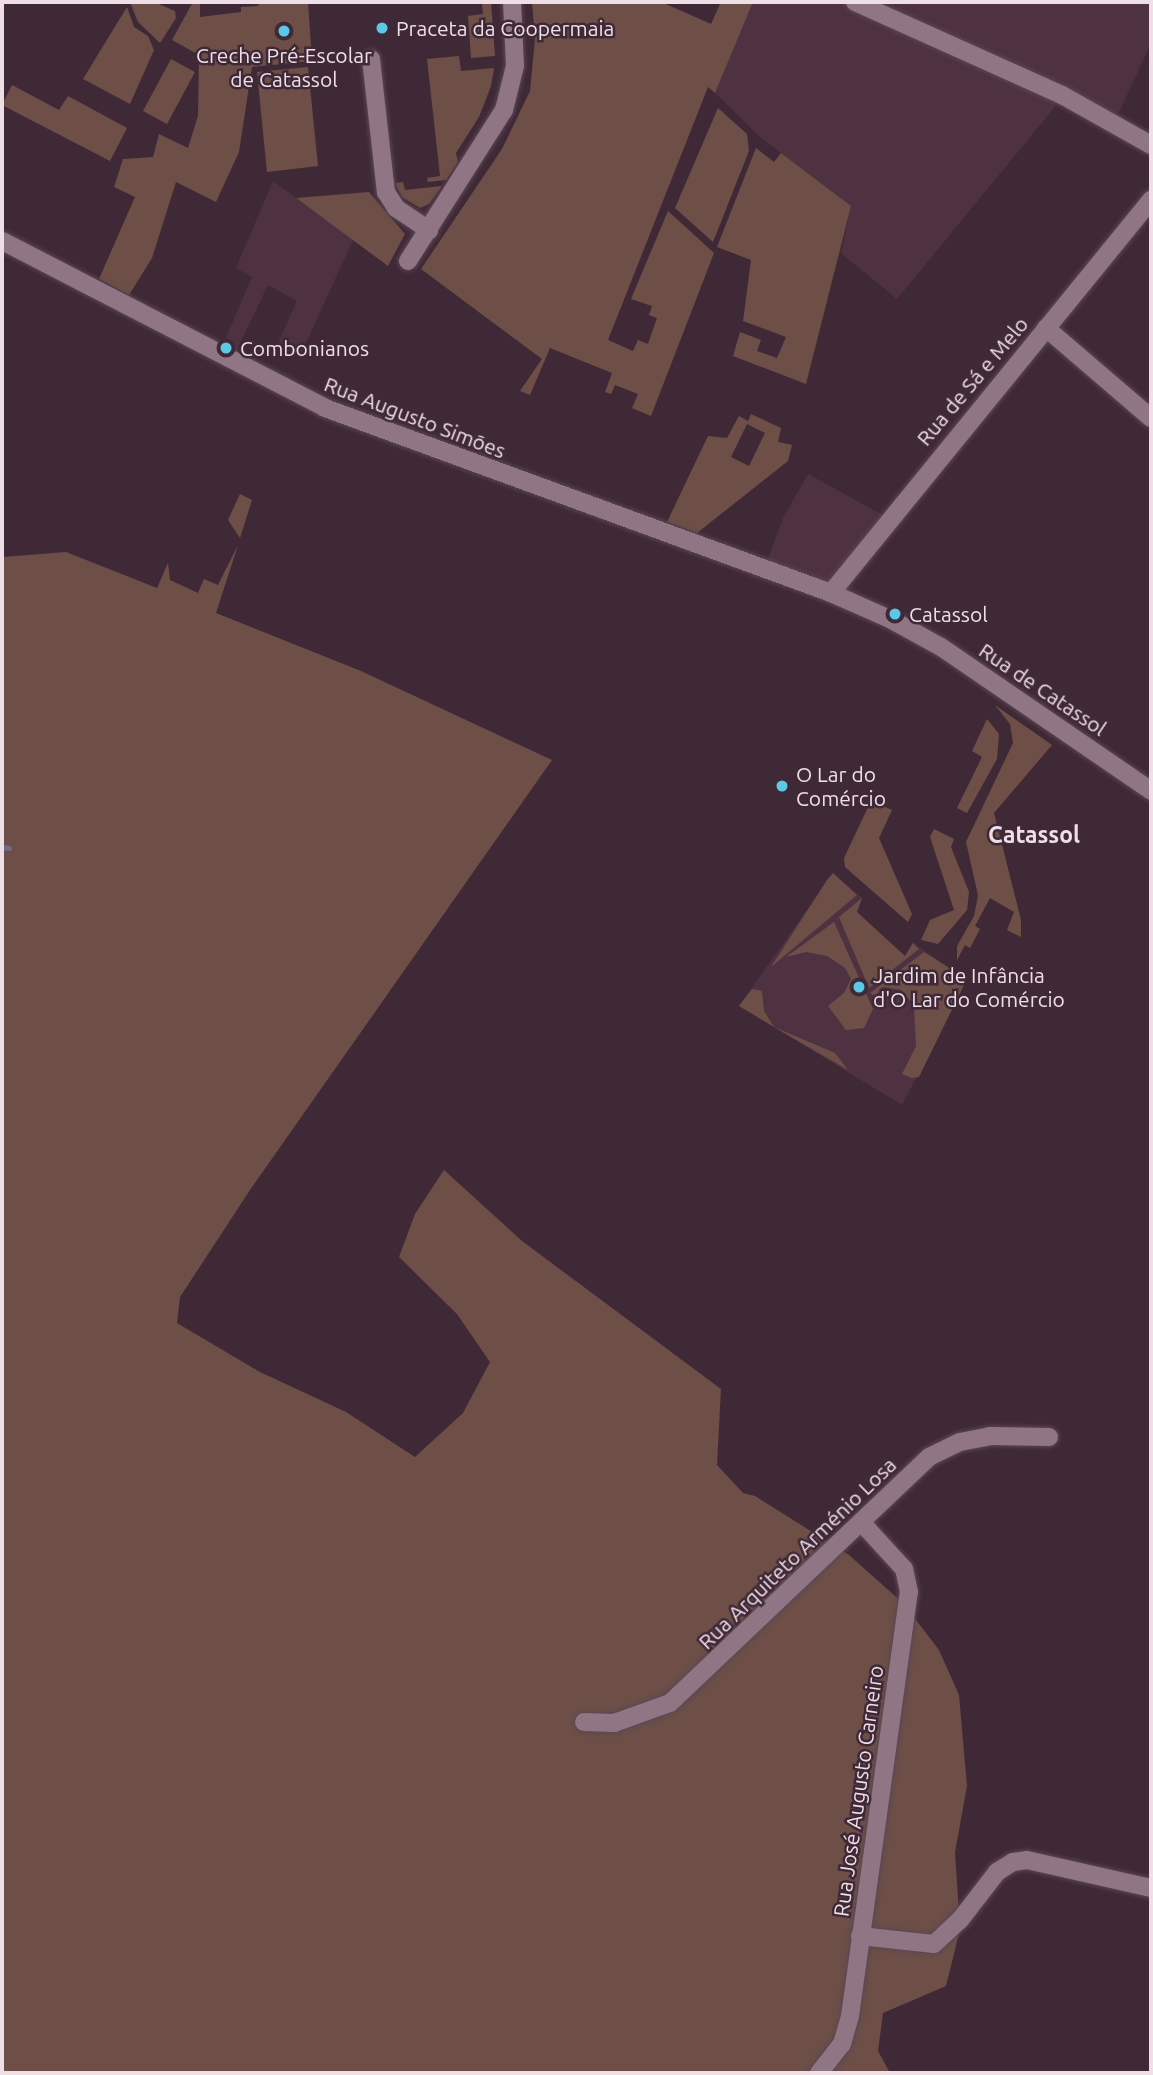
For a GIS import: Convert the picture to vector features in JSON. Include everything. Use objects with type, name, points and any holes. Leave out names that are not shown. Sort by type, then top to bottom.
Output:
[{"type":"street","points":[[408,261],[504,110],[515,66],[512,2]]},
{"type":"street","points":[[855,2],[1062,95],[1151,145]]},
{"type":"street","points":[[371,59],[386,192],[396,208],[429,230]]},
{"type":"street","name":"Rua de Sá e Melo","points":[[831,593],[1151,201]]},
{"type":"street","name":"Rua Augusto Simões","points":[[2,241],[325,408],[831,593]]},
{"type":"street","points":[[1046,328],[1151,418]]},
{"type":"street","name":"Rua de Catassol","points":[[831,593],[940,647],[1151,791]]},
{"type":"street","name":"Rua Arquiteto Arménio Losa","points":[[584,1722],[614,1723],[670,1703],[929,1457],[960,1442],[1018,1434],[1049,1437]]},
{"type":"street","name":"Rua José Augusto Carneiro","points":[[819,2073],[842,2044],[909,1592],[904,1569],[863,1522]]},
{"type":"street","points":[[860,1936],[934,1944],[960,1920],[997,1872],[1013,1862],[1027,1860],[1151,1888]]},
{"type":"shaded area","points":[[130,2],[154,2],[175,11],[176,18],[160,43],[138,22]]},
{"type":"shaded area","points":[[193,2],[200,2],[200,17],[241,12],[241,7],[258,6],[259,2],[308,2],[312,61],[252,67],[239,152],[216,202],[176,182],[152,258],[129,295],[99,279],[135,197],[114,187],[123,159],[153,157],[159,134],[188,148],[198,116],[199,55],[172,40]]},
{"type":"shaded area","points":[[491,2],[495,56],[471,58],[468,16],[483,14],[482,4]]},
{"type":"shaded area","points":[[532,2],[661,2],[711,24],[721,2],[753,2],[715,93],[708,87],[608,340],[633,351],[638,340],[648,344],[657,318],[649,315],[652,306],[631,299],[668,211],[714,253],[651,416],[632,408],[638,394],[615,385],[611,394],[605,392],[612,373],[550,348],[530,395],[520,391],[542,359],[421,269],[502,149],[530,91],[535,39]]},
{"type":"shaded area","points":[[753,2],[851,2],[1059,95],[1054,108],[897,299],[841,253],[851,206],[760,137],[715,93]]},
{"type":"shaded area","points":[[858,2],[1151,2],[1151,43],[1115,121]]},
{"type":"shaded area","points":[[127,7],[134,27],[148,36],[154,50],[130,104],[83,79]]},
{"type":"shaded area","points":[[459,56],[461,71],[494,68],[491,86],[479,117],[456,153],[458,162],[446,180],[428,182],[427,178],[440,176],[427,59]]},
{"type":"shaded area","points":[[171,59],[195,72],[167,124],[143,111]]},
{"type":"shaded area","points":[[308,67],[318,166],[267,172],[257,72]]},
{"type":"shaded area","points":[[12,85],[59,110],[68,96],[127,128],[110,161],[2,105]]},
{"type":"shaded area","points":[[718,108],[747,134],[749,151],[713,242],[675,208]]},
{"type":"shaded area","points":[[756,148],[774,162],[781,153],[851,206],[806,384],[733,356],[740,332],[761,340],[757,351],[777,358],[786,337],[743,321],[751,260],[717,247]]},
{"type":"shaded area","points":[[273,181],[353,240],[300,356],[277,345],[297,301],[268,285],[232,360],[219,354],[252,277],[236,268]]},
{"type":"shaded area","points":[[403,182],[405,190],[442,186],[429,204],[420,208],[402,197],[395,183]]},
{"type":"shaded area","points":[[369,192],[405,234],[388,266],[296,198]]},
{"type":"shaded area","points":[[751,414],[781,428],[778,442],[792,445],[788,461],[697,533],[667,522],[708,436],[727,438],[739,416],[748,421]],"holes":[[[747,424],[765,433],[749,466],[731,457]]]},
{"type":"shaded area","points":[[808,474],[888,518],[831,591],[765,567],[783,518]]},
{"type":"shaded area","points":[[240,494],[252,500],[240,538],[228,520]]},
{"type":"shaded area","points":[[238,545],[216,613],[361,671],[552,760],[250,1190],[180,1297],[177,1323],[260,1372],[346,1412],[415,1457],[463,1413],[490,1362],[457,1314],[399,1257],[415,1214],[444,1170],[522,1241],[721,1389],[717,1465],[743,1493],[755,1496],[849,1555],[903,1603],[939,1650],[959,1695],[967,1786],[955,1852],[960,1929],[946,1986],[883,2013],[878,2051],[890,2073],[2,2073],[2,557],[66,552],[157,588],[168,563],[170,580],[198,593],[204,579],[218,585]]},
{"type":"shaded area","points":[[995,705],[1052,745],[994,813],[1021,920],[1021,937],[1007,930],[1014,912],[990,898],[975,926],[980,929],[970,948],[965,945],[957,960],[957,946],[974,916],[978,895],[966,842],[1013,743],[1010,724]]},
{"type":"shaded area","points":[[987,719],[999,734],[997,759],[967,813],[957,808],[982,757],[972,751]]},
{"type":"shaded area","points":[[871,801],[892,810],[879,838],[912,914],[908,922],[845,867],[844,858]]},
{"type":"shaded area","points":[[934,829],[954,839],[951,847],[969,892],[967,910],[938,944],[921,940],[930,920],[954,910],[930,837]]},
{"type":"shaded area","name":"Jardim de Infância d'O Lar do Comércio","points":[[833,873],[862,898],[857,913],[905,956],[913,943],[960,975],[964,985],[902,1105],[739,1006]]},
{"type":"shaded area","points":[[833,873],[857,895],[771,967],[827,880]]},
{"type":"shaded area","points":[[862,898],[857,912],[905,956],[913,943],[919,949],[869,988],[839,917]]},
{"type":"shaded area","points":[[834,922],[873,1009],[864,1028],[846,1030],[828,1006],[844,993],[851,979],[845,968],[827,956],[806,952],[786,957]]},
{"type":"shaded area","points":[[924,952],[960,975],[964,985],[919,1077],[912,1078],[902,1074],[916,1046],[914,1005],[901,990],[883,987],[875,996],[870,993]]},
{"type":"shaded area","points":[[752,989],[762,991],[764,1011],[774,1027],[739,1006]]},
{"type":"shaded area","points":[[774,1027],[835,1053],[848,1070]]},
{"type":"waterway","points":[[2,847],[9,848]]},
{"type":"place","name":"Praceta da Coopermaia","points":[[382,28]]},
{"type":"place","name":"Creche Pré-Escolar de Catassol","points":[[284,31]]},
{"type":"place","name":"Combonianos","points":[[226,348]]},
{"type":"place","name":"Catassol","points":[[895,614]]},
{"type":"place","name":"O Lar do Comércio","points":[[782,786]]},
{"type":"place","name":"Jardim de Infância d'O Lar do Comércio","points":[[859,987]]},
{"type":"district","name":"Catassol","points":[[1034,835]]}]
